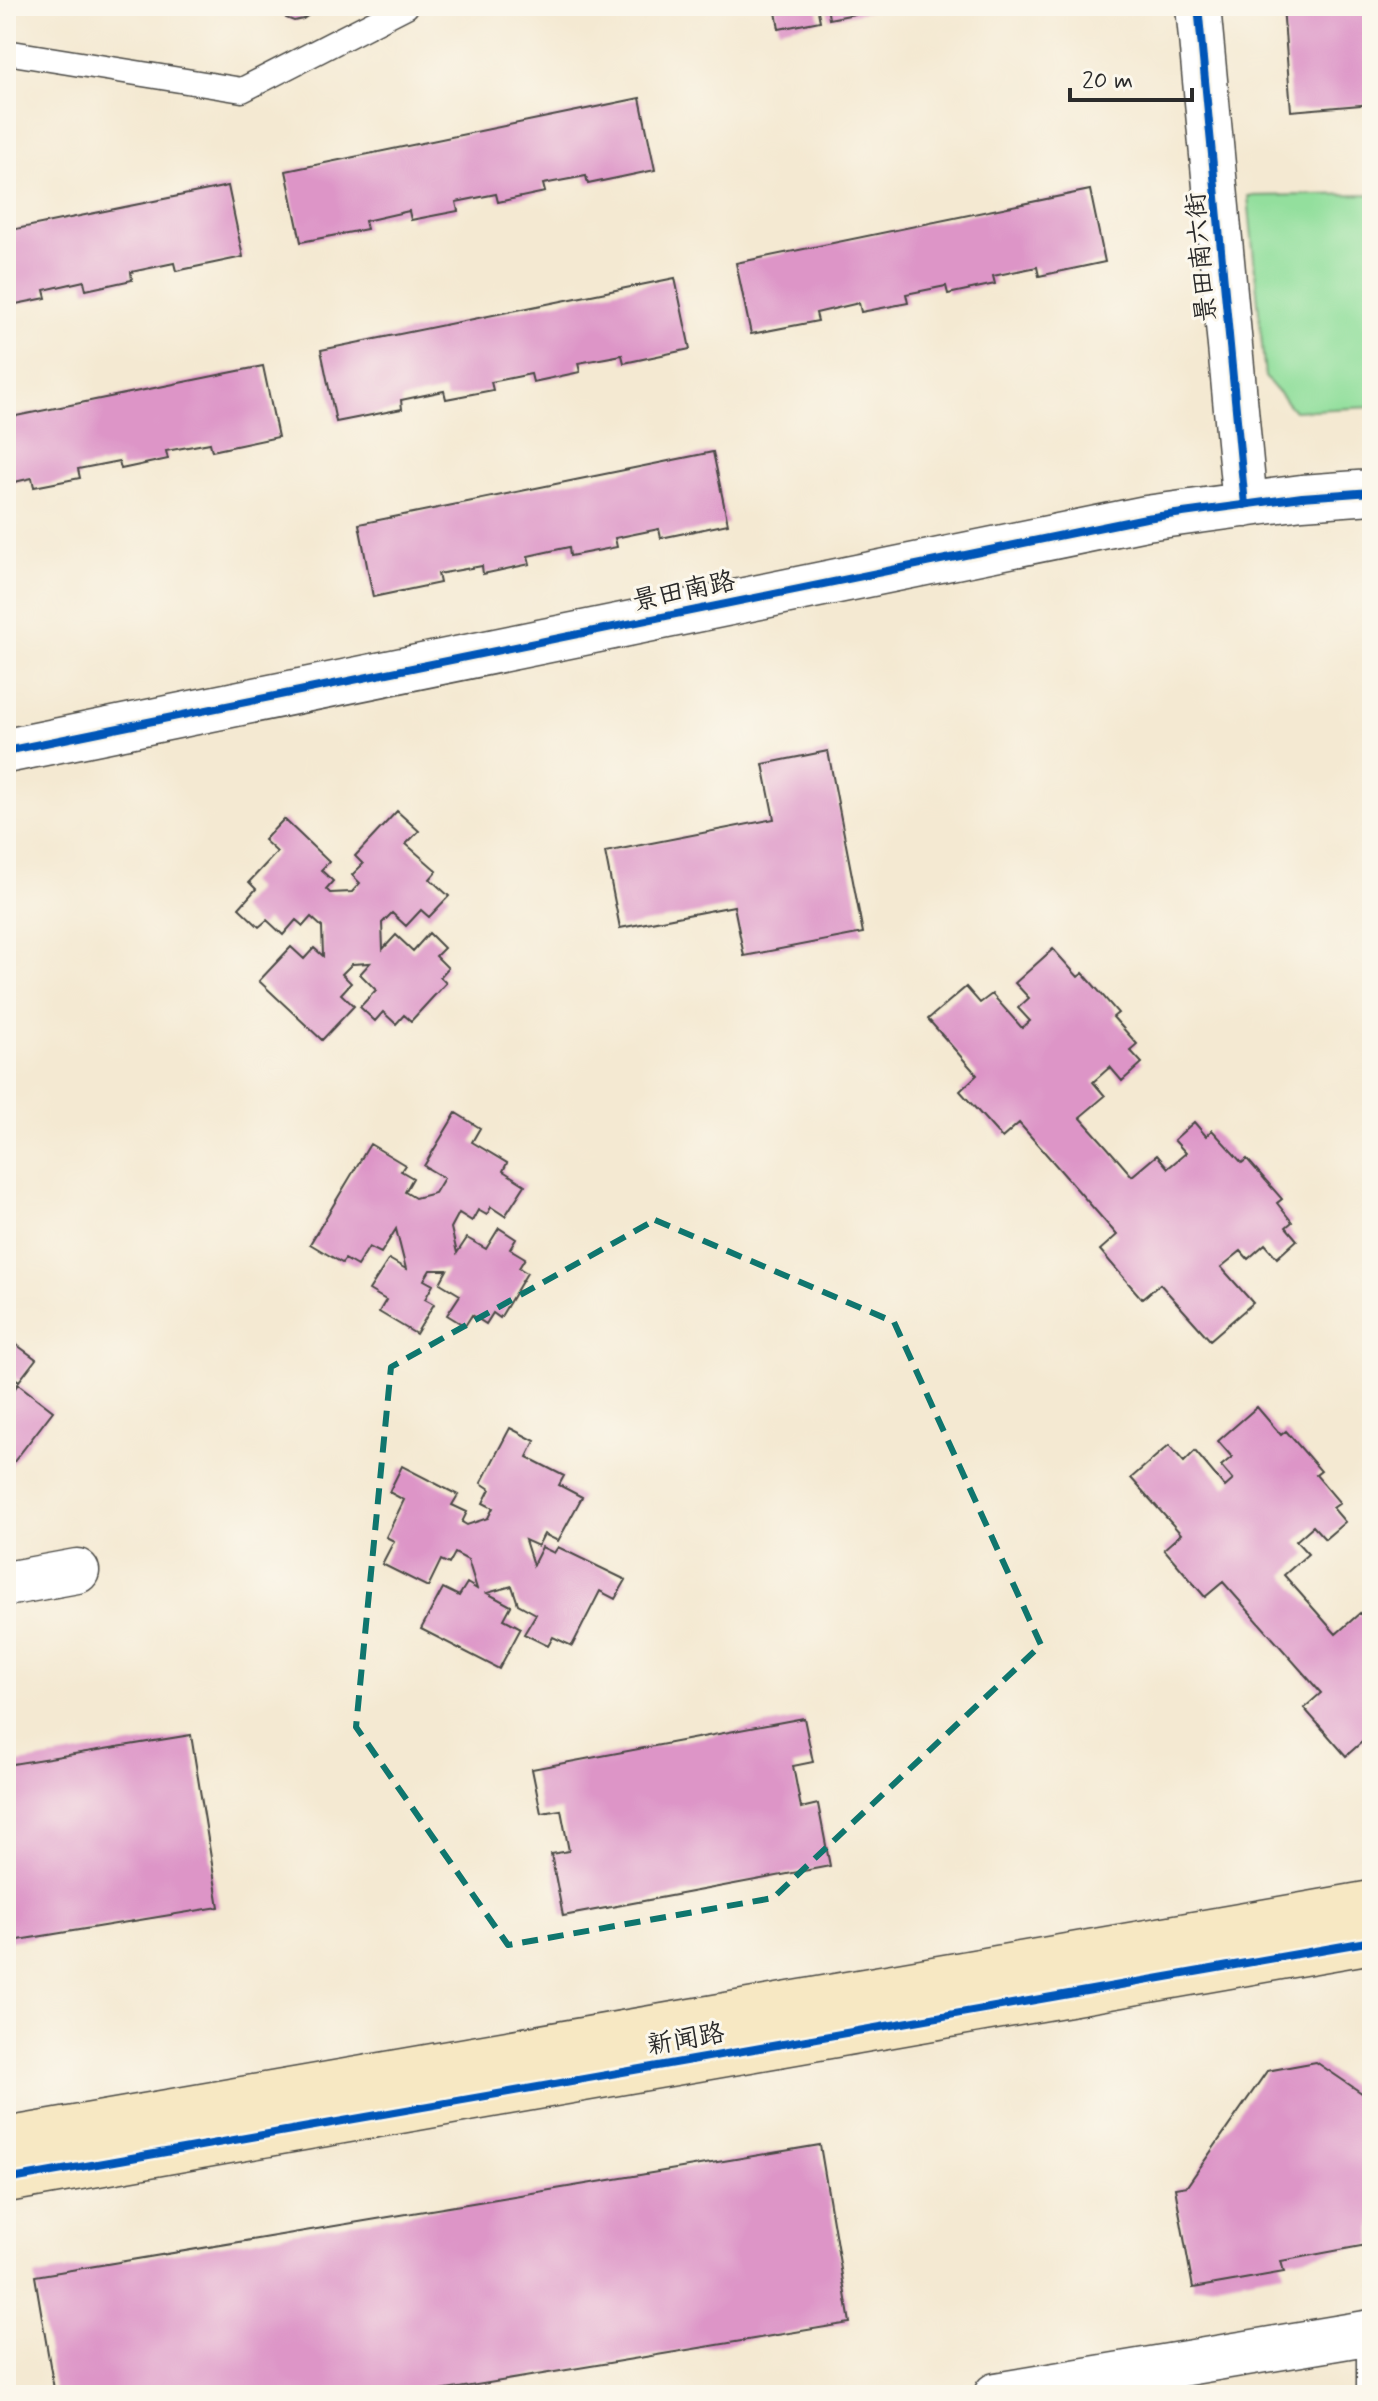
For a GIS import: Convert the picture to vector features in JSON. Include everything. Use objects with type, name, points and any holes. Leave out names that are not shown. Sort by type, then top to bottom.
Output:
[{"type":"street","name":"景田南六街","points":[[1198,6],[1245,505]]},
{"type":"street","name":"景田南路","points":[[6,751],[1115,525],[1245,505],[1372,492]]},
{"type":"street","points":[[6,1584],[77,1571]]},
{"type":"street","name":"新闻路","points":[[6,2140],[1372,1903]]},
{"type":"street","name":"新闻路","points":[[6,2180],[1372,1941]]},
{"type":"street","points":[[996,2395],[1370,2332]]},
{"type":"lane","points":[[6,52],[242,90],[406,6]]},
{"type":"lane","points":[[1369,2395],[1370,2332]]},
{"type":"highlighted area","points":[[655,1220],[894,1322],[1041,1645],[773,1898],[508,1945],[356,1727],[391,1367]]},
{"type":"green space","points":[[1372,194],[1372,407],[1294,411],[1265,377],[1248,196]]},
{"type":"building","points":[[278,6],[322,6],[303,19],[294,21],[286,18]]},
{"type":"building","points":[[775,6],[817,6],[820,21],[779,29]]},
{"type":"building","points":[[827,6],[869,6],[870,11],[829,19]]},
{"type":"building","points":[[1283,6],[1372,6],[1372,104],[1291,111]]},
{"type":"building","points":[[640,98],[655,170],[588,184],[586,176],[543,184],[545,192],[498,202],[496,194],[456,202],[458,211],[411,220],[409,211],[365,221],[367,229],[301,242],[286,171]]},
{"type":"building","points":[[228,186],[243,257],[176,271],[174,263],[131,272],[132,280],[86,290],[84,281],[44,290],[46,298],[6,306],[6,231]]},
{"type":"building","points":[[1090,190],[1105,262],[1039,276],[1037,267],[993,276],[995,284],[948,294],[946,286],[906,294],[908,303],[861,312],[859,303],[816,313],[818,321],[751,334],[736,263]]},
{"type":"building","points":[[675,278],[690,349],[624,363],[622,355],[578,363],[580,372],[533,382],[531,374],[491,382],[493,390],[446,399],[444,391],[401,400],[402,409],[336,422],[321,350]]},
{"type":"building","points":[[263,366],[278,437],[212,451],[210,443],[166,451],[168,459],[121,469],[119,461],[78,469],[80,478],[34,487],[32,478],[6,484],[6,418]]},
{"type":"building","points":[[713,452],[728,524],[661,538],[659,529],[615,538],[617,547],[570,556],[569,547],[528,556],[530,564],[483,574],[482,566],[438,574],[440,583],[373,597],[359,524]]},
{"type":"building","points":[[828,751],[863,933],[744,956],[734,906],[620,928],[605,852],[774,819],[763,764]]},
{"type":"building","points":[[397,811],[419,831],[406,844],[437,871],[430,879],[449,896],[429,917],[421,910],[406,926],[392,913],[382,923],[383,949],[396,935],[413,951],[429,933],[444,948],[436,956],[448,968],[440,977],[446,983],[411,1021],[404,1015],[396,1024],[383,1012],[375,1021],[360,1007],[376,990],[360,974],[370,963],[352,964],[342,974],[351,983],[341,994],[354,1006],[322,1040],[259,981],[291,947],[304,959],[314,948],[323,956],[322,927],[311,917],[303,926],[296,920],[283,935],[267,920],[259,927],[239,908],[256,889],[249,882],[277,852],[264,840],[284,819],[329,862],[321,870],[333,881],[326,889],[330,893],[352,892],[360,883],[352,875],[363,864],[355,856]]},
{"type":"building","points":[[1053,949],[1078,977],[1083,973],[1118,1013],[1113,1017],[1137,1044],[1130,1050],[1142,1063],[1122,1081],[1110,1067],[1093,1082],[1105,1096],[1080,1117],[1132,1176],[1157,1155],[1168,1168],[1186,1153],[1174,1140],[1194,1122],[1206,1136],[1212,1130],[1242,1163],[1247,1159],[1282,1199],[1277,1203],[1292,1222],[1286,1227],[1297,1240],[1277,1258],[1265,1244],[1248,1259],[1241,1251],[1221,1267],[1253,1303],[1210,1340],[1160,1284],[1142,1299],[1100,1250],[1117,1235],[1019,1123],[1002,1138],[960,1091],[977,1075],[928,1019],[966,987],[980,1003],[992,994],[1022,1028],[1030,1021],[1018,1008],[1029,998],[1015,983]]},
{"type":"building","points":[[456,1113],[480,1128],[472,1142],[507,1163],[503,1171],[525,1185],[505,1216],[491,1207],[487,1215],[478,1210],[472,1221],[459,1213],[451,1228],[457,1253],[467,1238],[486,1249],[499,1228],[516,1239],[510,1249],[525,1258],[519,1268],[527,1273],[500,1318],[493,1313],[486,1324],[472,1315],[465,1326],[447,1315],[460,1295],[440,1283],[447,1270],[430,1270],[424,1280],[433,1285],[425,1299],[434,1304],[416,1334],[379,1312],[386,1300],[369,1290],[389,1259],[406,1269],[396,1229],[381,1253],[369,1247],[357,1266],[345,1259],[342,1263],[310,1244],[370,1144],[405,1165],[401,1171],[413,1178],[405,1192],[415,1198],[435,1193],[444,1178],[424,1166]]},
{"type":"building","points":[[6,1337],[36,1359],[19,1381],[6,1371]]},
{"type":"building","points":[[18,1384],[53,1411],[6,1472],[6,1391],[11,1394]]},
{"type":"building","points":[[1257,1407],[1281,1435],[1286,1431],[1321,1471],[1316,1475],[1340,1503],[1333,1508],[1345,1522],[1325,1539],[1313,1526],[1296,1541],[1308,1554],[1284,1575],[1336,1634],[1360,1613],[1372,1627],[1372,1752],[1363,1741],[1346,1756],[1304,1708],[1321,1693],[1223,1582],[1205,1597],[1164,1549],[1181,1534],[1131,1478],[1169,1445],[1184,1462],[1195,1451],[1225,1487],[1233,1480],[1221,1466],[1232,1457],[1218,1441]]},
{"type":"building","points":[[510,1428],[535,1441],[527,1457],[564,1476],[559,1485],[582,1497],[558,1541],[544,1534],[538,1546],[525,1540],[533,1565],[542,1547],[554,1553],[558,1547],[626,1580],[615,1599],[600,1591],[572,1646],[553,1637],[548,1646],[524,1634],[536,1614],[518,1604],[512,1586],[487,1593],[511,1606],[504,1619],[521,1628],[499,1669],[421,1629],[443,1588],[459,1596],[467,1583],[477,1589],[468,1560],[455,1553],[449,1564],[441,1560],[428,1587],[382,1564],[394,1541],[386,1537],[404,1500],[389,1492],[402,1466],[458,1495],[452,1505],[467,1512],[462,1522],[467,1525],[488,1518],[493,1508],[483,1503],[490,1489],[481,1483]]},
{"type":"building","points":[[804,1718],[813,1762],[793,1766],[801,1808],[818,1804],[830,1866],[563,1916],[551,1854],[569,1851],[561,1810],[541,1813],[532,1769]]},
{"type":"building","points":[[191,1735],[219,1907],[6,1942],[6,1765]]},
{"type":"building","points":[[1316,2062],[1372,2100],[1372,2244],[1281,2261],[1284,2272],[1193,2288],[1175,2188],[1187,2186],[1267,2071]]},
{"type":"building","points":[[820,2145],[850,2323],[416,2395],[55,2395],[35,2276]]},
{"type":"cycle path","points":[[1198,6],[1245,505]]},
{"type":"cycle path","points":[[6,751],[1146,518],[1302,497],[1372,492]]},
{"type":"cycle path","points":[[6,2180],[1372,1941]]}]
